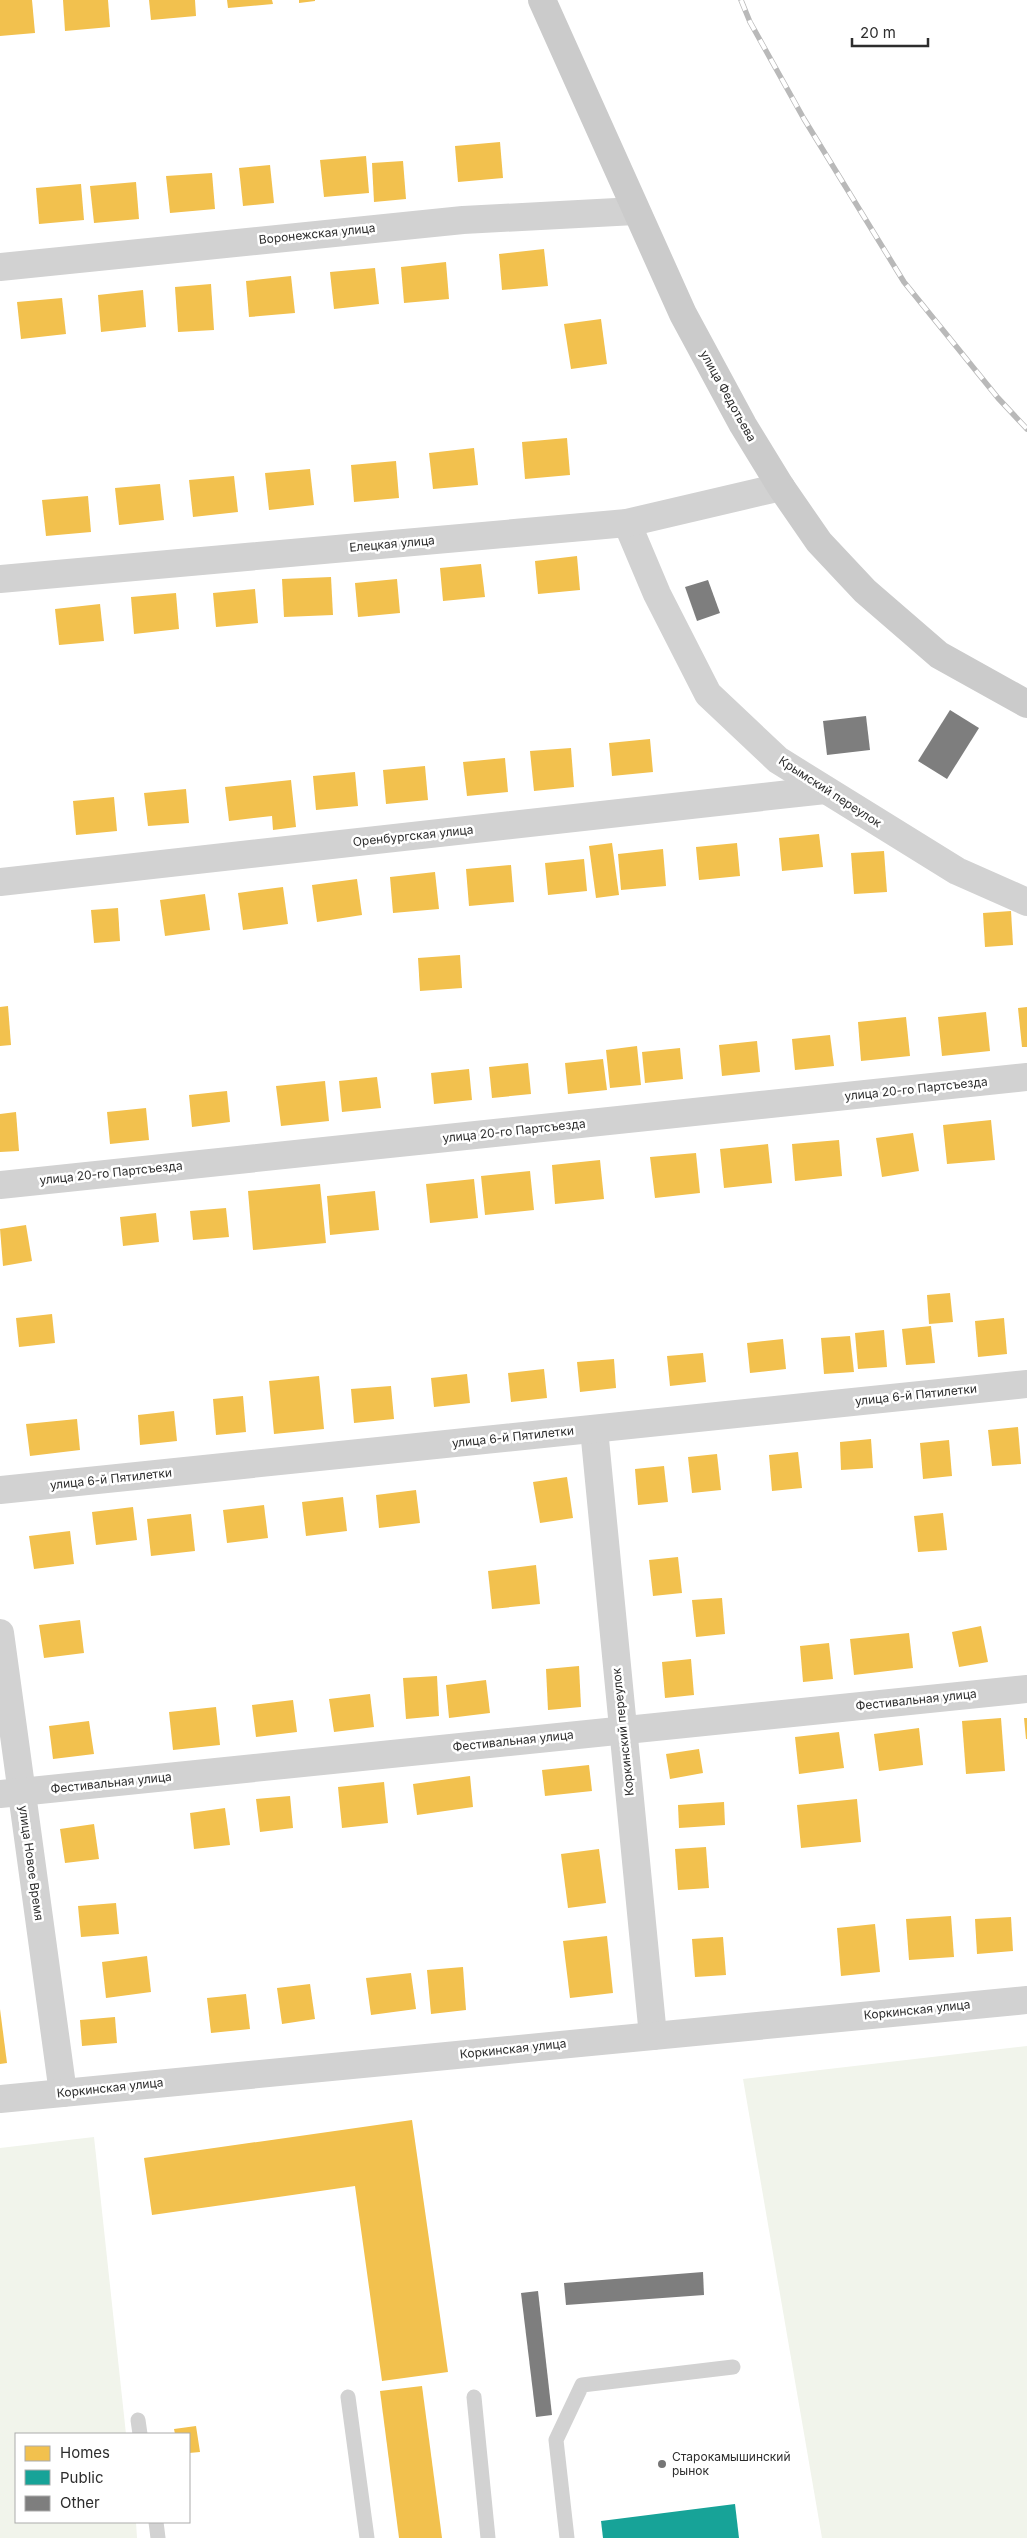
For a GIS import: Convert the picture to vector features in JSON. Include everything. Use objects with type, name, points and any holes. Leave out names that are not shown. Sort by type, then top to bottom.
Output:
[{"type":"main road","name":"улица Федотьева","points":[[542,0],[635,211],[683,314],[743,425],[781,487],[819,542],[865,591],[939,655],[1027,704]]},
{"type":"street","name":"Воронежская улица","points":[[0,267],[463,220],[635,211]]},
{"type":"street","name":"Елецкая улица","points":[[0,579],[627,523],[781,487]]},
{"type":"street","name":"Крымский переулок","points":[[627,523],[657,594],[708,694],[778,760],[957,871],[1027,902]]},
{"type":"street","name":"Оренбургская улица","points":[[0,882],[825,790]]},
{"type":"street","name":"улица 20-го Партсъезда","points":[[0,1185],[1027,1078]]},
{"type":"street","name":"улица 6-й Пятилетки","points":[[0,1490],[1027,1384]]},
{"type":"street","name":"Коркинский переулок","points":[[594,1429],[653,2036]]},
{"type":"street","name":"улица Новое Время","points":[[0,1633],[11,1793],[63,2093]]},
{"type":"street","name":"Фестивальная улица","points":[[11,1793],[1027,1689]]},
{"type":"street","name":"Коркинская улица","points":[[0,2099],[1027,2000]]},
{"type":"lane","points":[[567,2538],[556,2440],[582,2385],[733,2367]]},
{"type":"lane","points":[[348,2397],[367,2538]]},
{"type":"lane","points":[[474,2398],[488,2538]]},
{"type":"lane","points":[[156,2523],[158,2538]]},
{"type":"shaded area","points":[[1027,2046],[1027,2538],[822,2538],[743,2079]]},
{"type":"shaded area","points":[[94,2137],[126,2433],[15,2433],[15,2523],[136,2523],[137,2538],[0,2538],[0,2148]]},
{"type":"building: Homes","points":[[0,0],[32,0],[35,33],[0,36]]},
{"type":"building: Homes","points":[[63,0],[108,0],[110,27],[65,31]]},
{"type":"building: Homes","points":[[149,0],[195,0],[196,16],[151,20]]},
{"type":"building: Homes","points":[[227,0],[272,0],[273,4],[228,8]]},
{"type":"building: Homes","points":[[299,0],[315,0],[315,1],[299,3]]},
{"type":"building: Homes","points":[[500,142],[503,178],[458,182],[455,146]]},
{"type":"building: Homes","points":[[366,156],[369,193],[324,197],[320,160]]},
{"type":"building: Homes","points":[[403,161],[406,199],[374,202],[372,163]]},
{"type":"building: Homes","points":[[270,165],[274,203],[243,206],[239,168]]},
{"type":"building: Homes","points":[[212,173],[215,209],[170,213],[166,176]]},
{"type":"building: Homes","points":[[136,182],[139,219],[94,223],[90,186]]},
{"type":"building: Homes","points":[[81,184],[84,220],[39,224],[36,188]]},
{"type":"building: Homes","points":[[544,249],[548,286],[502,290],[499,254]]},
{"type":"building: Homes","points":[[446,262],[449,299],[404,303],[401,267]]},
{"type":"building: Homes","points":[[375,268],[379,304],[334,309],[330,272]]},
{"type":"building: Homes","points":[[291,276],[295,313],[249,317],[246,281]]},
{"type":"building: Homes","points":[[211,284],[214,330],[178,332],[175,287]]},
{"type":"building: Homes","points":[[143,290],[146,327],[101,332],[98,295]]},
{"type":"building: Homes","points":[[62,298],[66,334],[21,339],[17,302]]},
{"type":"building: Homes","points":[[601,319],[607,364],[571,369],[564,324]]},
{"type":"building: Homes","points":[[567,438],[570,475],[525,479],[522,442]]},
{"type":"building: Homes","points":[[474,448],[478,485],[433,489],[429,453]]},
{"type":"building: Homes","points":[[396,461],[399,498],[354,502],[351,465]]},
{"type":"building: Homes","points":[[310,469],[314,505],[269,510],[265,473]]},
{"type":"building: Homes","points":[[234,476],[238,512],[193,517],[189,480]]},
{"type":"building: Homes","points":[[160,484],[164,520],[119,525],[115,488]]},
{"type":"building: Homes","points":[[88,496],[91,532],[46,536],[42,500]]},
{"type":"building: Homes","points":[[577,556],[580,590],[538,594],[535,561]]},
{"type":"building: Homes","points":[[481,564],[485,597],[443,601],[440,568]]},
{"type":"building: Homes","points":[[331,577],[333,615],[284,617],[282,579]]},
{"type":"building: Homes","points":[[397,579],[400,613],[358,617],[355,583]]},
{"type":"building: Homes","points":[[255,589],[258,623],[216,627],[213,593]]},
{"type":"building: Homes","points":[[176,593],[179,629],[134,634],[131,597]]},
{"type":"building: Homes","points":[[100,604],[104,641],[59,645],[55,609]]},
{"type":"building: Homes","points":[[650,739],[653,772],[612,776],[609,743]]},
{"type":"building: Homes","points":[[571,748],[574,787],[534,791],[530,751]]},
{"type":"building: Homes","points":[[505,758],[508,792],[467,796],[463,762]]},
{"type":"building: Homes","points":[[425,766],[428,800],[386,804],[383,770]]},
{"type":"building: Homes","points":[[355,772],[358,806],[316,810],[313,776]]},
{"type":"building: Homes","points":[[291,780],[296,827],[273,830],[272,816],[229,821],[225,787]]},
{"type":"building: Homes","points":[[186,789],[189,823],[148,826],[144,793]]},
{"type":"building: Homes","points":[[114,797],[117,831],[76,835],[73,801]]},
{"type":"building: Homes","points":[[819,834],[823,867],[782,871],[779,838]]},
{"type":"building: Homes","points":[[612,843],[619,895],[596,898],[589,846]]},
{"type":"building: Homes","points":[[737,843],[740,876],[699,880],[696,847]]},
{"type":"building: Homes","points":[[663,849],[666,886],[621,890],[618,854]]},
{"type":"building: Homes","points":[[884,851],[887,892],[854,894],[851,853]]},
{"type":"building: Homes","points":[[584,859],[587,891],[548,895],[545,863]]},
{"type":"building: Homes","points":[[511,865],[514,902],[469,906],[466,869]]},
{"type":"building: Homes","points":[[435,872],[439,909],[393,913],[390,877]]},
{"type":"building: Homes","points":[[357,879],[362,915],[317,922],[312,885]]},
{"type":"building: Homes","points":[[283,887],[288,924],[243,930],[238,893]]},
{"type":"building: Homes","points":[[205,894],[210,930],[165,936],[160,900]]},
{"type":"building: Homes","points":[[118,908],[120,941],[94,943],[91,910]]},
{"type":"building: Homes","points":[[1011,911],[1013,945],[985,947],[983,913]]},
{"type":"building: Homes","points":[[460,955],[462,988],[420,991],[418,958]]},
{"type":"building: Homes","points":[[8,1006],[11,1045],[0,1046],[0,1007]]},
{"type":"building: Homes","points":[[1027,1007],[1027,1047],[1022,1047],[1018,1008]]},
{"type":"building: Homes","points":[[986,1012],[990,1051],[942,1056],[938,1017]]},
{"type":"building: Homes","points":[[906,1017],[910,1056],[861,1061],[858,1022]]},
{"type":"building: Homes","points":[[830,1035],[834,1066],[795,1070],[792,1039]]},
{"type":"building: Homes","points":[[757,1041],[760,1072],[722,1076],[719,1045]]},
{"type":"building: Homes","points":[[637,1046],[641,1085],[610,1088],[606,1050]]},
{"type":"building: Homes","points":[[680,1048],[683,1079],[645,1083],[642,1052]]},
{"type":"building: Homes","points":[[603,1059],[607,1090],[568,1094],[565,1063]]},
{"type":"building: Homes","points":[[528,1063],[531,1094],[492,1098],[489,1067]]},
{"type":"building: Homes","points":[[469,1069],[472,1100],[434,1104],[431,1073]]},
{"type":"building: Homes","points":[[377,1077],[381,1108],[342,1112],[339,1081]]},
{"type":"building: Homes","points":[[325,1081],[329,1121],[281,1126],[276,1086]]},
{"type":"building: Homes","points":[[227,1091],[230,1122],[192,1127],[189,1095]]},
{"type":"building: Homes","points":[[146,1108],[149,1140],[110,1144],[107,1112]]},
{"type":"building: Homes","points":[[16,1112],[19,1151],[0,1152],[0,1114]]},
{"type":"building: Homes","points":[[991,1120],[995,1160],[947,1164],[943,1125]]},
{"type":"building: Homes","points":[[913,1133],[919,1171],[882,1177],[876,1138]]},
{"type":"building: Homes","points":[[839,1140],[842,1176],[795,1181],[792,1144]]},
{"type":"building: Homes","points":[[768,1144],[772,1183],[724,1188],[720,1149]]},
{"type":"building: Homes","points":[[696,1153],[700,1193],[655,1198],[650,1157]]},
{"type":"building: Homes","points":[[600,1160],[604,1199],[555,1204],[552,1165]]},
{"type":"building: Homes","points":[[530,1171],[534,1210],[485,1215],[481,1176]]},
{"type":"building: Homes","points":[[474,1179],[478,1218],[430,1223],[426,1184]]},
{"type":"building: Homes","points":[[320,1184],[326,1243],[253,1250],[248,1191]]},
{"type":"building: Homes","points":[[375,1191],[379,1230],[330,1235],[327,1196]]},
{"type":"building: Homes","points":[[226,1208],[229,1237],[193,1240],[190,1211]]},
{"type":"building: Homes","points":[[156,1213],[159,1242],[123,1246],[120,1217]]},
{"type":"building: Homes","points":[[26,1225],[32,1261],[3,1266],[0,1229]]},
{"type":"building: Homes","points":[[950,1293],[953,1322],[929,1324],[927,1295]]},
{"type":"building: Homes","points":[[52,1314],[55,1343],[19,1347],[16,1318]]},
{"type":"building: Homes","points":[[1004,1318],[1007,1354],[978,1357],[975,1321]]},
{"type":"building: Homes","points":[[931,1326],[935,1363],[906,1365],[902,1329]]},
{"type":"building: Homes","points":[[884,1330],[887,1367],[858,1369],[855,1333]]},
{"type":"building: Homes","points":[[850,1336],[854,1372],[824,1374],[821,1338]]},
{"type":"building: Homes","points":[[783,1339],[786,1369],[750,1373],[747,1343]]},
{"type":"building: Homes","points":[[703,1353],[706,1382],[670,1386],[667,1356]]},
{"type":"building: Homes","points":[[614,1359],[616,1388],[580,1392],[577,1362]]},
{"type":"building: Homes","points":[[544,1369],[547,1398],[511,1402],[508,1373]]},
{"type":"building: Homes","points":[[467,1374],[470,1403],[434,1407],[431,1378]]},
{"type":"building: Homes","points":[[319,1376],[324,1429],[274,1434],[269,1381]]},
{"type":"building: Homes","points":[[391,1386],[394,1419],[354,1423],[351,1389]]},
{"type":"building: Homes","points":[[243,1396],[246,1432],[216,1435],[213,1399]]},
{"type":"building: Homes","points":[[174,1411],[177,1441],[140,1445],[138,1415]]},
{"type":"building: Homes","points":[[77,1419],[80,1450],[30,1456],[26,1424]]},
{"type":"building: Homes","points":[[1018,1427],[1021,1464],[992,1466],[988,1430]]},
{"type":"building: Homes","points":[[871,1439],[873,1468],[841,1470],[840,1442]]},
{"type":"building: Homes","points":[[949,1440],[952,1476],[923,1479],[920,1443]]},
{"type":"building: Homes","points":[[798,1452],[802,1488],[772,1491],[769,1455]]},
{"type":"building: Homes","points":[[717,1454],[721,1490],[692,1493],[688,1457]]},
{"type":"building: Homes","points":[[664,1466],[668,1502],[638,1505],[635,1469]]},
{"type":"building: Homes","points":[[567,1477],[573,1518],[540,1523],[533,1482]]},
{"type":"building: Homes","points":[[416,1490],[420,1523],[379,1528],[376,1495]]},
{"type":"building: Homes","points":[[343,1497],[347,1531],[306,1536],[302,1502]]},
{"type":"building: Homes","points":[[264,1505],[268,1538],[227,1543],[223,1510]]},
{"type":"building: Homes","points":[[133,1507],[137,1540],[96,1545],[92,1512]]},
{"type":"building: Homes","points":[[943,1513],[947,1550],[918,1552],[914,1516]]},
{"type":"building: Homes","points":[[191,1514],[195,1551],[151,1556],[147,1519]]},
{"type":"building: Homes","points":[[70,1531],[74,1564],[34,1569],[29,1536]]},
{"type":"building: Homes","points":[[678,1557],[682,1593],[653,1596],[649,1560]]},
{"type":"building: Homes","points":[[536,1565],[540,1604],[492,1609],[488,1571]]},
{"type":"building: Homes","points":[[722,1598],[725,1634],[696,1637],[692,1600]]},
{"type":"building: Homes","points":[[80,1620],[84,1653],[44,1658],[39,1625]]},
{"type":"building: Homes","points":[[981,1626],[988,1662],[959,1667],[952,1632]]},
{"type":"building: Homes","points":[[909,1633],[913,1668],[854,1675],[850,1639]]},
{"type":"building: Homes","points":[[829,1643],[833,1679],[803,1682],[800,1646]]},
{"type":"building: Homes","points":[[691,1659],[694,1695],[665,1698],[662,1662]]},
{"type":"building: Homes","points":[[579,1666],[581,1707],[548,1710],[546,1669]]},
{"type":"building: Homes","points":[[437,1676],[439,1716],[406,1719],[403,1678]]},
{"type":"building: Homes","points":[[486,1680],[490,1713],[449,1718],[446,1685]]},
{"type":"building: Homes","points":[[370,1694],[374,1727],[334,1732],[329,1699]]},
{"type":"building: Homes","points":[[293,1700],[297,1732],[256,1737],[252,1705]]},
{"type":"building: Homes","points":[[216,1707],[220,1745],[173,1750],[169,1712]]},
{"type":"building: Homes","points":[[1001,1718],[1005,1771],[966,1774],[962,1721]]},
{"type":"building: Homes","points":[[1024,1718],[1027,1718],[1027,1739],[1026,1739]]},
{"type":"building: Homes","points":[[89,1721],[94,1754],[53,1759],[49,1726]]},
{"type":"building: Homes","points":[[919,1728],[923,1765],[879,1771],[874,1734]]},
{"type":"building: Homes","points":[[839,1732],[844,1768],[799,1774],[795,1737]]},
{"type":"building: Homes","points":[[699,1749],[703,1773],[670,1779],[666,1754]]},
{"type":"building: Homes","points":[[589,1765],[592,1791],[545,1796],[542,1770]]},
{"type":"building: Homes","points":[[470,1776],[473,1807],[417,1815],[413,1784]]},
{"type":"building: Homes","points":[[384,1782],[388,1823],[342,1828],[338,1787]]},
{"type":"building: Homes","points":[[290,1796],[293,1828],[260,1832],[256,1799]]},
{"type":"building: Homes","points":[[857,1799],[861,1842],[801,1848],[797,1805]]},
{"type":"building: Homes","points":[[724,1802],[725,1825],[679,1828],[678,1805]]},
{"type":"building: Homes","points":[[225,1808],[230,1845],[194,1849],[190,1813]]},
{"type":"building: Homes","points":[[94,1824],[99,1859],[65,1863],[60,1829]]},
{"type":"building: Homes","points":[[706,1847],[709,1888],[678,1890],[675,1849]]},
{"type":"building: Homes","points":[[599,1849],[606,1903],[568,1908],[561,1854]]},
{"type":"building: Homes","points":[[116,1903],[119,1934],[81,1937],[78,1906]]},
{"type":"building: Homes","points":[[951,1916],[954,1957],[909,1960],[906,1919]]},
{"type":"building: Homes","points":[[1011,1917],[1013,1951],[977,1954],[975,1919]]},
{"type":"building: Homes","points":[[875,1924],[880,1972],[841,1976],[837,1928]]},
{"type":"building: Homes","points":[[607,1936],[613,1993],[570,1998],[563,1941]]},
{"type":"building: Homes","points":[[723,1937],[726,1975],[695,1977],[692,1939]]},
{"type":"building: Homes","points":[[147,1956],[151,1992],[106,1998],[102,1962]]},
{"type":"building: Homes","points":[[463,1967],[466,2010],[431,2014],[427,1970]]},
{"type":"building: Homes","points":[[411,1973],[416,2009],[371,2015],[366,1978]]},
{"type":"building: Homes","points":[[310,1984],[315,2019],[282,2024],[277,1988]]},
{"type":"building: Homes","points":[[246,1994],[250,2029],[211,2033],[207,1998]]},
{"type":"building: Homes","points":[[0,2009],[7,2063],[0,2064]]},
{"type":"building: Homes","points":[[115,2017],[117,2043],[82,2046],[80,2020]]},
{"type":"building: Homes","points":[[412,2120],[448,2372],[382,2381],[355,2186],[152,2215],[144,2158]]},
{"type":"building: Homes","points":[[422,2386],[442,2538],[399,2538],[380,2391]]},
{"type":"building: Homes","points":[[196,2426],[200,2452],[190,2453],[190,2433],[175,2433],[174,2429]]},
{"type":"building: Public","points":[[735,2504],[739,2538],[603,2538],[601,2521]]},
{"type":"building: Other","points":[[708,580],[720,613],[697,621],[685,587]]},
{"type":"building: Other","points":[[950,710],[979,728],[947,779],[918,761]]},
{"type":"building: Other","points":[[866,716],[870,750],[827,755],[823,721]]},
{"type":"building: Other","points":[[703,2272],[704,2295],[566,2305],[564,2283]]},
{"type":"building: Other","points":[[538,2291],[552,2415],[536,2417],[521,2293]]},
{"type":"railway","points":[[741,0],[750,22],[804,119],[904,282],[998,398],[1027,429]]},
{"type":"place","name":"Старокамышинский рынок","points":[[662,2464]]}]
